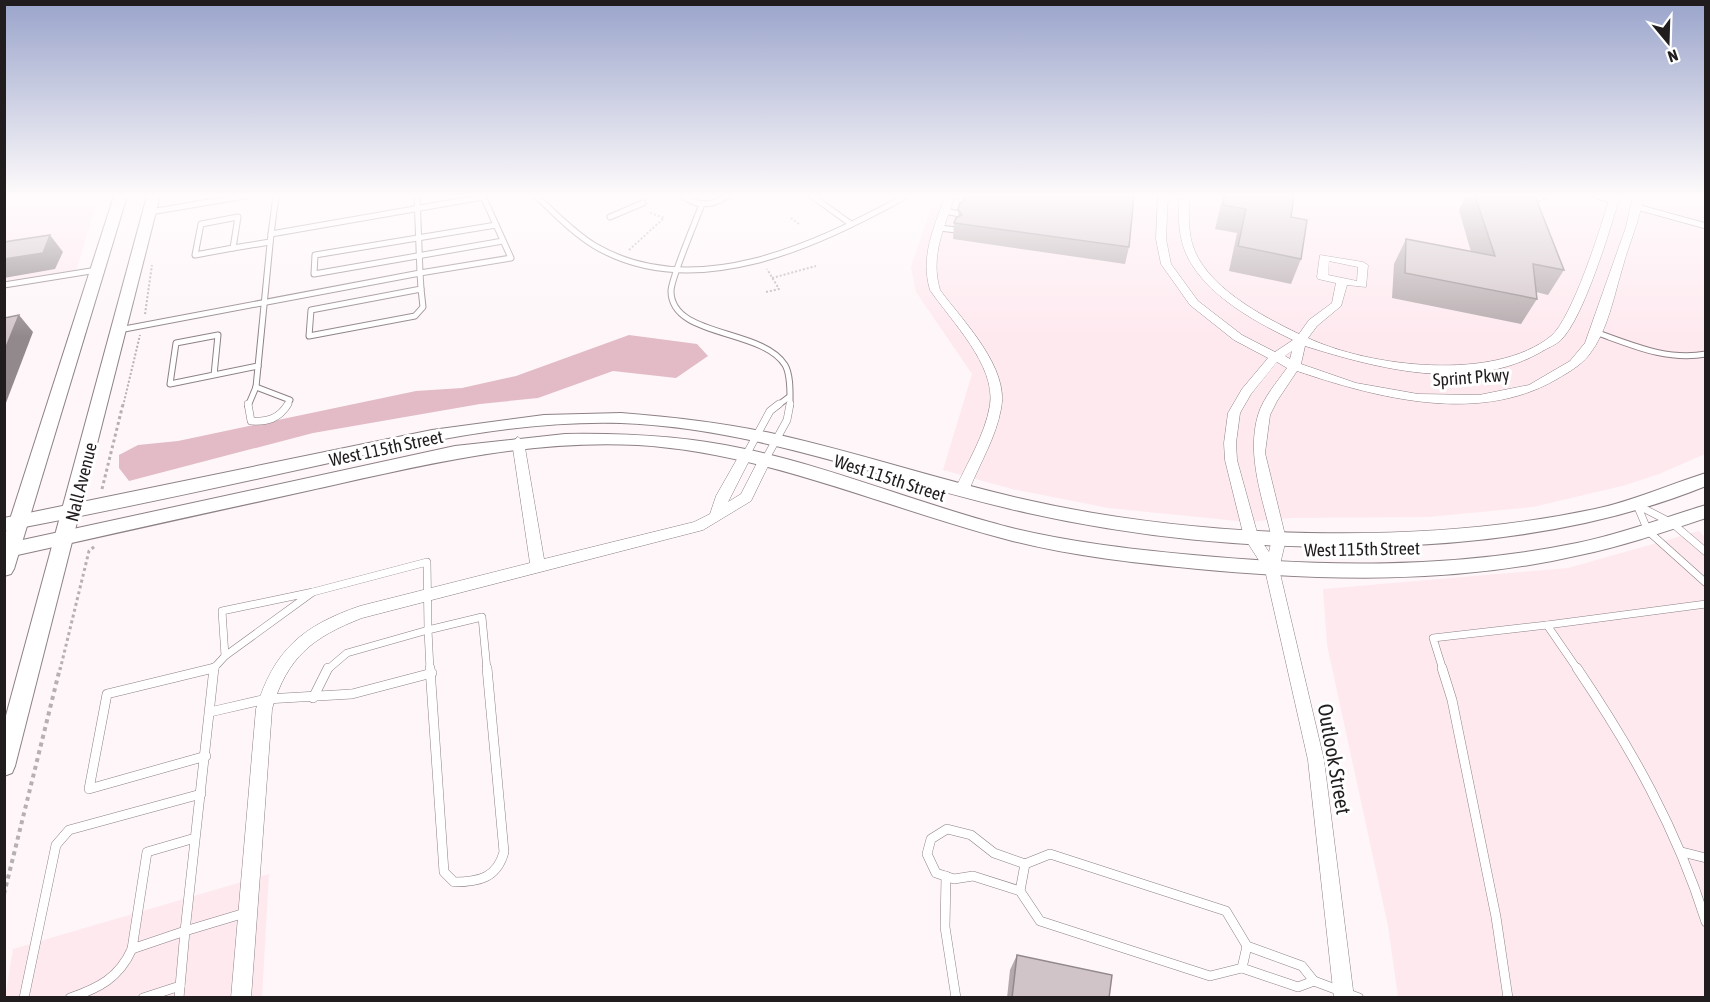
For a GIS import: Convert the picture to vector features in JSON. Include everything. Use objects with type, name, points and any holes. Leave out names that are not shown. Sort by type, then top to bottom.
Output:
[{"type":"main road","points":[[4,569],[12,523],[106,243]]},
{"type":"main road","name":"Nall Avenue","points":[[4,766],[74,511],[142,243]]},
{"type":"street","points":[[935,243],[928,264],[935,290],[987,364],[994,378],[997,396],[993,415],[962,490]]},
{"type":"street","name":"Sprint Pkwy","points":[[1162,243],[1162,251],[1179,286],[1214,321],[1241,341],[1294,367],[1341,383],[1384,393],[1425,398],[1485,397],[1521,391],[1564,372],[1583,355],[1595,332],[1625,243]]},
{"type":"street","name":"Sprint Pkwy","points":[[1188,243],[1199,268],[1243,309],[1301,340],[1366,361],[1433,370],[1477,368],[1532,354],[1556,339],[1570,320],[1598,243]]},
{"type":"street","points":[[1272,569],[1279,539],[1259,453],[1264,415],[1271,400],[1294,367],[1301,340],[1313,323],[1337,304],[1342,281]]},
{"type":"street","points":[[1251,537],[1231,460],[1230,428],[1239,403],[1274,358],[1301,340]]},
{"type":"street","name":"West 115th Street","points":[[12,523],[467,428],[517,421],[622,418],[680,423],[757,435],[962,490],[1092,519],[1159,529],[1279,539],[1475,534],[1556,523],[1637,505],[1706,479]]},
{"type":"street","name":"West 115th Street","points":[[8,550],[455,452],[519,442],[600,438],[642,440],[746,455],[961,521],[1056,544],[1127,555],[1272,569],[1381,570],[1479,563],[1562,552],[1648,531],[1706,511]]},
{"type":"street","points":[[519,442],[538,567]]},
{"type":"street","points":[[716,517],[723,496],[746,455]]},
{"type":"street","points":[[241,998],[266,699],[290,654],[308,635],[360,612],[698,526],[746,497],[765,460]]},
{"type":"street","name":"Outlook Street","points":[[1251,537],[1272,569],[1316,760],[1343,994]]},
{"type":"lane","points":[[197,243],[195,255],[266,243]]},
{"type":"lane","points":[[233,249],[234,243]]},
{"type":"lane","points":[[256,387],[282,395],[290,400],[287,410],[279,417],[262,422],[251,421],[247,416],[247,405],[256,387],[270,243]]},
{"type":"lane","points":[[382,243],[315,255],[314,274],[492,243]]},
{"type":"lane","points":[[419,243],[420,273],[422,289],[423,307],[415,316],[309,336],[311,310],[422,289]]},
{"type":"lane","points":[[119,330],[511,258],[504,243]]},
{"type":"lane","points":[[593,243],[615,255],[640,262],[680,268],[722,267],[765,260],[789,253],[811,243]]},
{"type":"lane","points":[[689,243],[671,291],[675,310],[694,324],[746,338],[773,351],[782,361],[787,372],[789,416],[765,460]]},
{"type":"lane","points":[[4,285],[97,270]]},
{"type":"lane","points":[[1595,332],[1665,356],[1689,357],[1706,354]]},
{"type":"lane","points":[[214,375],[218,335],[176,344],[170,384],[214,375],[258,366]]},
{"type":"lane","points":[[746,455],[770,411],[789,397]]},
{"type":"lane","points":[[1637,505],[1672,524],[1706,552]]},
{"type":"lane","points":[[1637,505],[1648,531],[1706,583]]},
{"type":"lane","points":[[225,656],[222,611],[313,592],[427,562],[427,595],[429,630],[432,673],[444,872],[454,882],[468,883],[488,877],[500,868],[505,856],[482,617],[429,630],[351,651],[337,658],[326,672],[313,698]]},
{"type":"lane","points":[[206,756],[89,789],[107,694],[214,668],[225,656],[313,592]]},
{"type":"lane","points":[[1508,998],[1496,917],[1452,700],[1433,638],[1706,604]]},
{"type":"lane","points":[[1547,625],[1622,736],[1656,794],[1682,852],[1706,922]]},
{"type":"lane","points":[[179,998],[214,668]]},
{"type":"lane","points":[[210,712],[266,699],[352,694],[432,673]]},
{"type":"lane","points":[[24,998],[56,844],[69,830],[91,822],[112,819],[201,794]]},
{"type":"lane","points":[[1314,981],[1298,987],[1242,968],[1210,976],[1040,921],[1020,891],[973,876],[954,879],[936,873],[927,854],[931,839],[947,829],[971,834],[994,853],[1025,864],[1050,854],[1226,911],[1247,946],[1302,966],[1314,981],[1343,994],[1359,998]]},
{"type":"lane","points":[[70,998],[102,987],[124,969],[132,949],[147,852],[195,838]]},
{"type":"lane","points":[[1682,852],[1706,858]]},
{"type":"lane","points":[[1020,891],[1025,864]]},
{"type":"lane","points":[[946,876],[945,927],[956,998]]},
{"type":"lane","points":[[132,949],[248,912]]},
{"type":"lane","points":[[1242,968],[1247,946]]},
{"type":"lane","points":[[143,998],[180,986]]},
{"type":"path","points":[[615,255],[625,253],[636,243]]},
{"type":"path","points":[[764,265],[778,289],[766,292]]},
{"type":"path","points":[[772,278],[816,266]]},
{"type":"shaded area","points":[[5,243],[84,243],[76,270],[5,282]]},
{"type":"shaded area","points":[[919,243],[1705,243],[1705,454],[1659,474],[1626,485],[1533,507],[1428,517],[1292,518],[1247,522],[1108,508],[1012,489],[943,470],[972,374],[916,292],[911,267]]},
{"type":"shaded area","points":[[629,335],[697,344],[708,356],[676,378],[613,371],[538,398],[480,404],[313,433],[129,481],[119,468],[119,455],[138,445],[178,441],[416,391],[462,388],[516,376]]},
{"type":"shaded area","points":[[1699,531],[1705,537],[1705,997],[1398,997],[1388,926],[1327,645],[1323,589],[1568,568]]},
{"type":"shaded area","points":[[269,874],[262,997],[5,998],[13,949]]},
{"type":"building","points":[[4,243],[47,243],[43,253],[4,259]]},
{"type":"building","points":[[1098,243],[1129,243],[1129,247]]},
{"type":"building","points":[[1239,243],[1303,243],[1301,259],[1238,246]]},
{"type":"building","points":[[1406,243],[1426,243],[1495,256],[1491,243],[1553,243],[1564,270],[1533,264],[1537,299],[1405,273]]},
{"type":"building","points":[[19,315],[4,352],[4,318]]},
{"type":"building","points":[[1017,955],[1112,975],[1109,998],[1012,998]]}]
